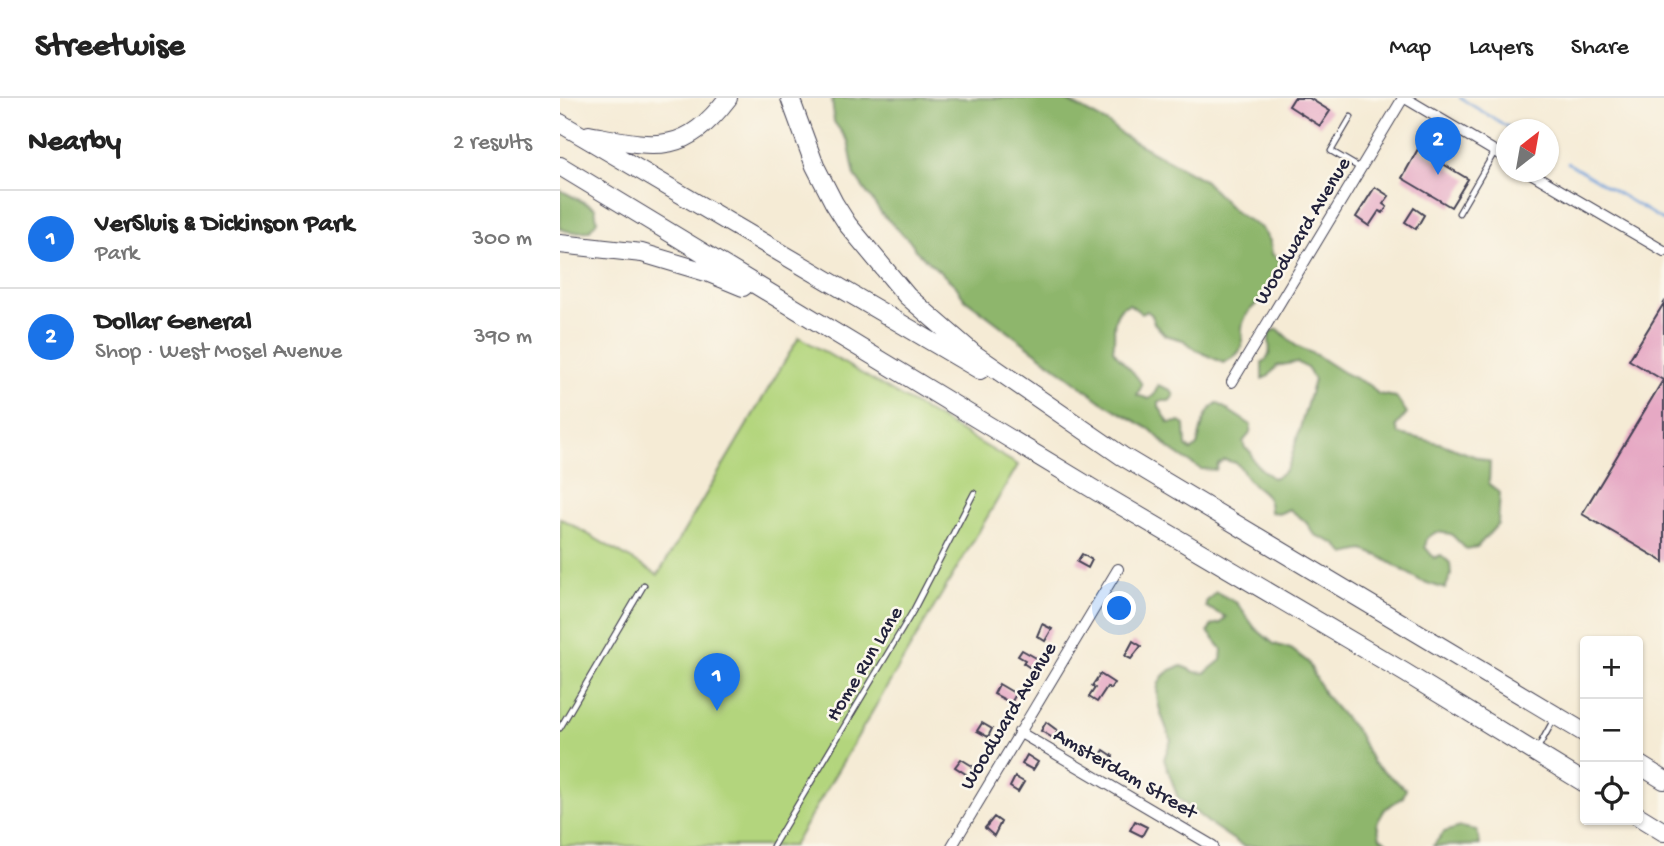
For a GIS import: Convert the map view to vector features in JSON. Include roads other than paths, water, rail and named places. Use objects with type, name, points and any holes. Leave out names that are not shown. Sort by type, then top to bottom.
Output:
[{"type":"highway","points":[[576,133],[648,146],[667,143],[698,130],[728,98]]},
{"type":"highway","points":[[790,98],[804,142],[834,203],[891,279],[974,354],[1086,432]]},
{"type":"highway","points":[[560,123],[1086,432],[1169,485],[1580,730]]},
{"type":"highway","points":[[560,166],[1580,780]]},
{"type":"highway","points":[[560,244],[642,253],[680,264],[737,284],[819,324]]},
{"type":"highway","points":[[1643,767],[1664,780]]},
{"type":"highway","points":[[1643,819],[1664,832]]},
{"type":"street","points":[[1404,98],[1495,151]]},
{"type":"street","name":"Woodward Avenue","points":[[1232,382],[1404,98]]},
{"type":"street","points":[[1546,182],[1664,251]]},
{"type":"street","name":"Woodward Avenue","points":[[952,846],[1118,569]]},
{"type":"street","name":"Amsterdam Street","points":[[1019,732],[1213,846]]},
{"type":"lane","points":[[1351,117],[1331,151],[1360,168]]},
{"type":"lane","points":[[1459,213],[1495,151]]},
{"type":"lane","name":"Home Run Lane","points":[[773,846],[913,611],[974,493]]},
{"type":"lane","points":[[560,729],[645,584]]},
{"type":"lane","points":[[1535,752],[1556,715]]},
{"type":"waterway","points":[[1460,98],[1496,120]]},
{"type":"waterway","points":[[1568,163],[1664,221]]},
{"type":"place","name":"Dollar General","points":[[1438,175]]},
{"type":"place","name":"VerSluis & Dickinson Park","points":[[717,711]]}]
